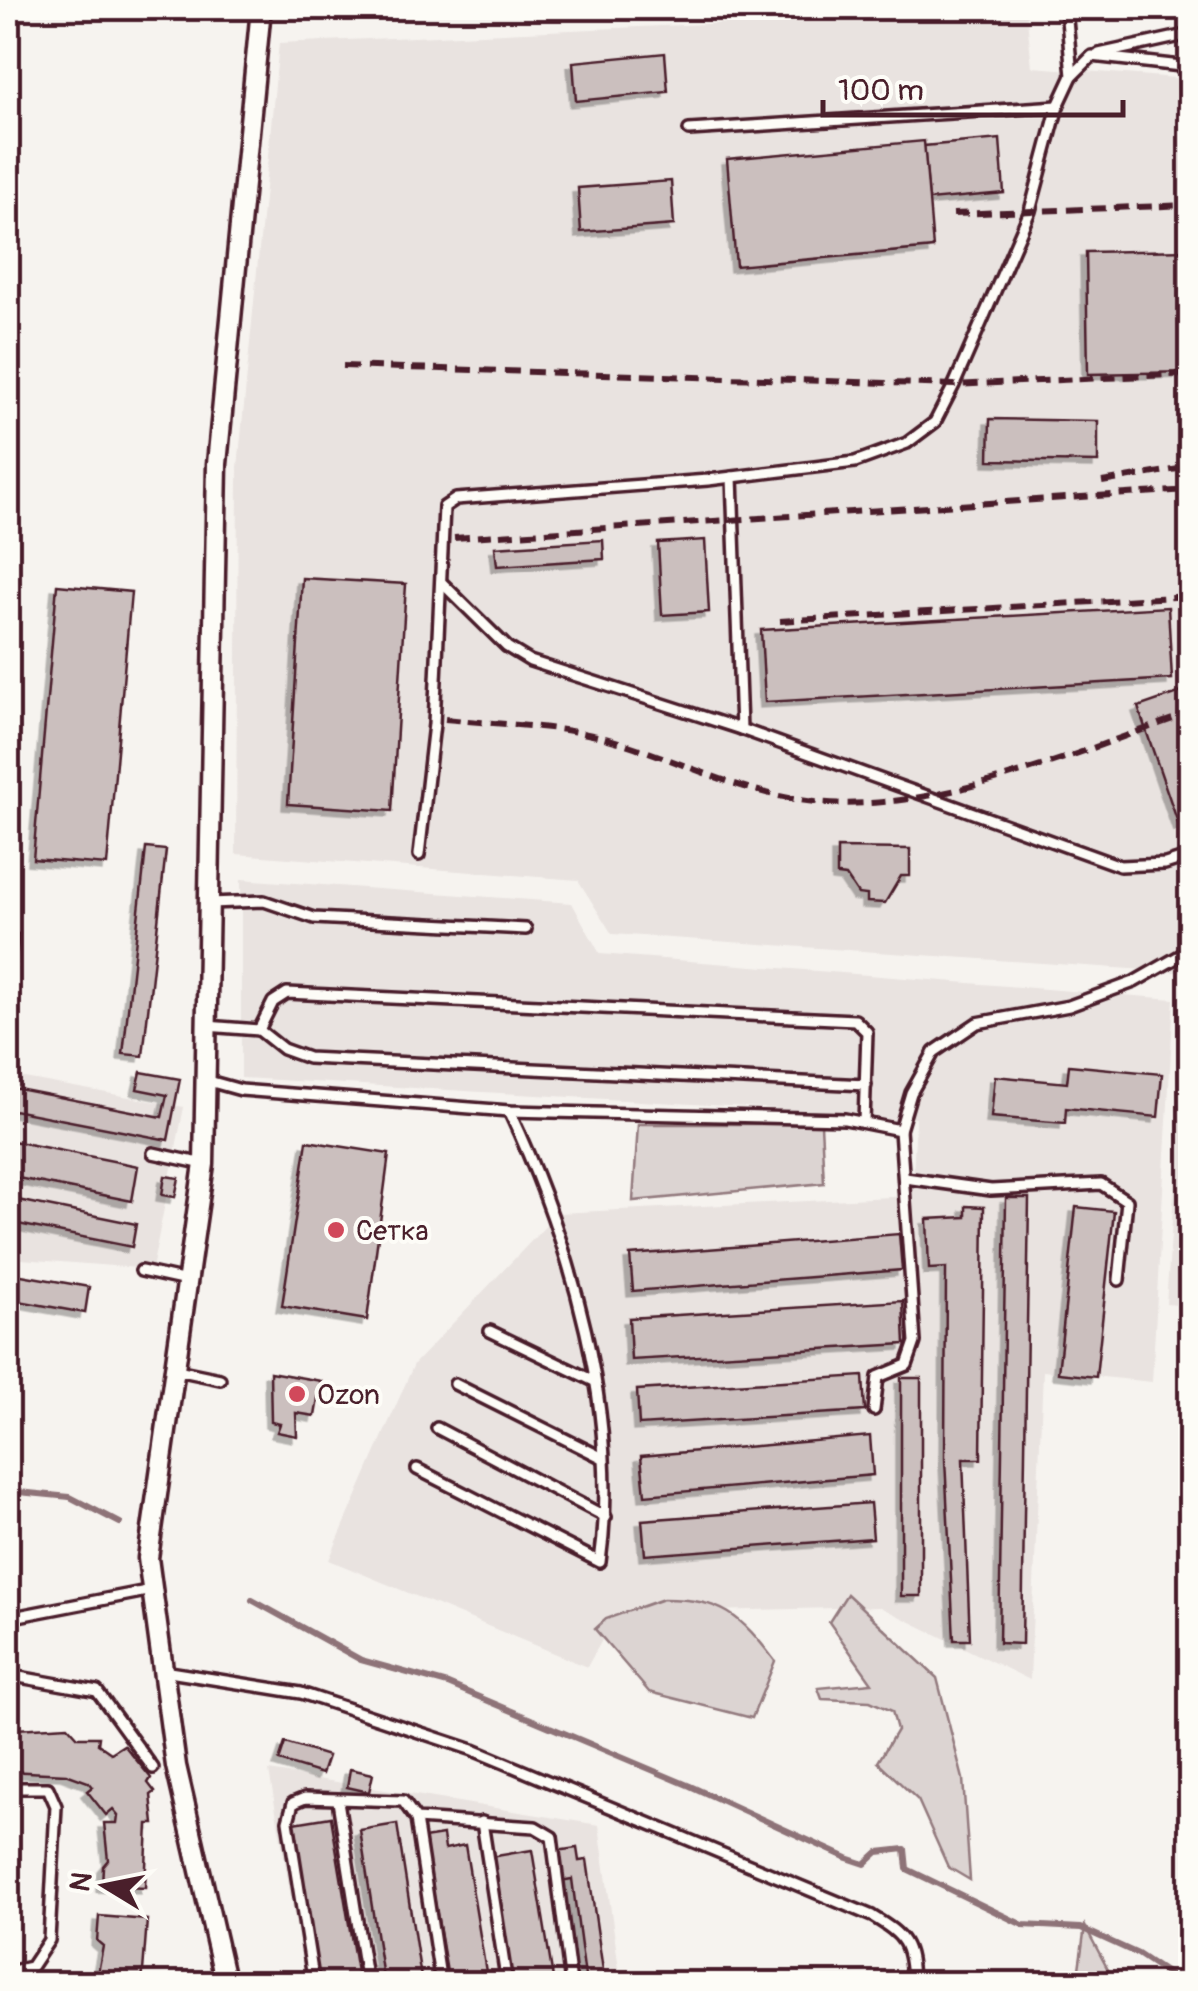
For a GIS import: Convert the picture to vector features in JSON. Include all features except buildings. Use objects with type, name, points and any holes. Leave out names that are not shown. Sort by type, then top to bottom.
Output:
[{"type":"street","points":[[226,1984],[176,1766],[148,1558],[204,1164],[216,464],[261,8]]},
{"type":"lane","points":[[1066,8],[1072,76]]},
{"type":"lane","points":[[419,855],[434,724],[444,507],[456,498],[732,477],[855,462],[907,443],[935,422],[1030,211],[1058,106],[1072,76],[1092,56],[1190,34]]},
{"type":"lane","points":[[1092,56],[1190,67]]},
{"type":"lane","points":[[689,130],[1058,106]]},
{"type":"lane","points":[[732,477],[742,729]]},
{"type":"lane","points":[[440,581],[506,647],[530,662],[742,729],[1120,866],[1165,864],[1190,856]]},
{"type":"lane","points":[[209,904],[264,902],[314,918],[526,929]]},
{"type":"lane","points":[[874,1410],[878,1377],[907,1365],[915,1342],[900,1130],[911,1093],[934,1052],[977,1024],[1070,1006],[1134,982],[1190,950]]},
{"type":"lane","points":[[259,1030],[273,1002],[287,993],[855,1020],[868,1032],[864,1122]]},
{"type":"lane","points":[[206,1026],[259,1030],[283,1050],[308,1058],[866,1086]]},
{"type":"lane","points":[[205,1080],[241,1090],[509,1111],[864,1122],[900,1130]]},
{"type":"lane","points":[[417,1469],[600,1562],[606,1517],[594,1381],[564,1249],[539,1176],[509,1111]]},
{"type":"lane","points":[[154,1154],[204,1164]]},
{"type":"lane","points":[[905,1178],[990,1190],[1101,1184],[1118,1192],[1126,1201],[1119,1280]]},
{"type":"lane","points":[[141,1271],[190,1282]]},
{"type":"lane","points":[[490,1331],[594,1381]]},
{"type":"lane","points":[[177,1370],[220,1379]]},
{"type":"lane","points":[[456,1384],[603,1458]]},
{"type":"lane","points":[[436,1428],[606,1517]]},
{"type":"lane","points":[[8,1618],[152,1590]]},
{"type":"lane","points":[[164,1670],[301,1693],[473,1750],[872,1916],[903,1936],[912,1961],[912,1984]]},
{"type":"lane","points":[[8,1674],[96,1691],[153,1768]]},
{"type":"lane","points":[[8,1788],[48,1788],[56,1806],[49,1940],[31,1967],[8,1972]]},
{"type":"lane","points":[[314,1984],[288,1821],[293,1803],[305,1798],[403,1802],[416,1820],[442,1984]]},
{"type":"lane","points":[[338,1801],[367,1984]]},
{"type":"lane","points":[[416,1820],[535,1827],[552,1837],[571,1984]]},
{"type":"lane","points":[[482,1822],[507,1984]]},
{"type":"shaded area","points":[[1026,10],[1032,67],[1190,79],[1190,973],[612,934],[578,880],[236,854],[238,467],[279,43]]},
{"type":"shaded area","points":[[241,879],[572,903],[600,954],[1174,999],[1152,1382],[1043,1371],[1030,1680],[880,1607],[617,1613],[587,1667],[329,1560],[414,1364],[558,1213],[912,1196],[916,1118],[864,1122],[847,1113],[241,1078]]},
{"type":"shaded area","points":[[1190,974],[1190,1306],[1166,1304]]},
{"type":"shaded area","points":[[8,1075],[184,1107],[152,1269],[8,1258]]},
{"type":"shaded area","points":[[638,1124],[821,1124],[824,1183],[633,1201]]},
{"type":"shaded area","points":[[847,1594],[937,1678],[963,1779],[970,1880],[948,1867],[918,1800],[878,1762],[897,1730],[892,1711],[870,1701],[822,1699],[818,1688],[872,1683],[829,1622]]},
{"type":"shaded area","points":[[663,1599],[716,1606],[740,1621],[775,1661],[752,1718],[649,1692],[595,1629],[606,1619]]},
{"type":"shaded area","points":[[269,1771],[599,1825],[621,1983],[306,1983]]},
{"type":"shaded area","points":[[1085,1926],[1115,1983],[1044,1983],[1079,1969]]},
{"type":"waterway","points":[[8,1491],[70,1497],[120,1523]]},
{"type":"waterway","points":[[252,1600],[361,1660],[448,1684],[690,1786],[847,1858],[865,1864],[878,1852],[905,1849],[907,1869],[1023,1925],[1081,1928],[1138,1954],[1183,1984]]},
{"type":"railway","points":[[953,214],[1190,205]]},
{"type":"railway","points":[[343,366],[954,385],[1190,374]]},
{"type":"railway","points":[[1102,482],[1190,467]]},
{"type":"railway","points":[[454,538],[1190,490]]},
{"type":"railway","points":[[780,621],[1190,596]]},
{"type":"railway","points":[[445,719],[597,736],[772,795],[848,804],[948,792],[998,779],[1190,713]]},
{"type":"place","name":"Сетка","points":[[336,1230]]},
{"type":"place","name":"Ozon","points":[[297,1394]]}]
